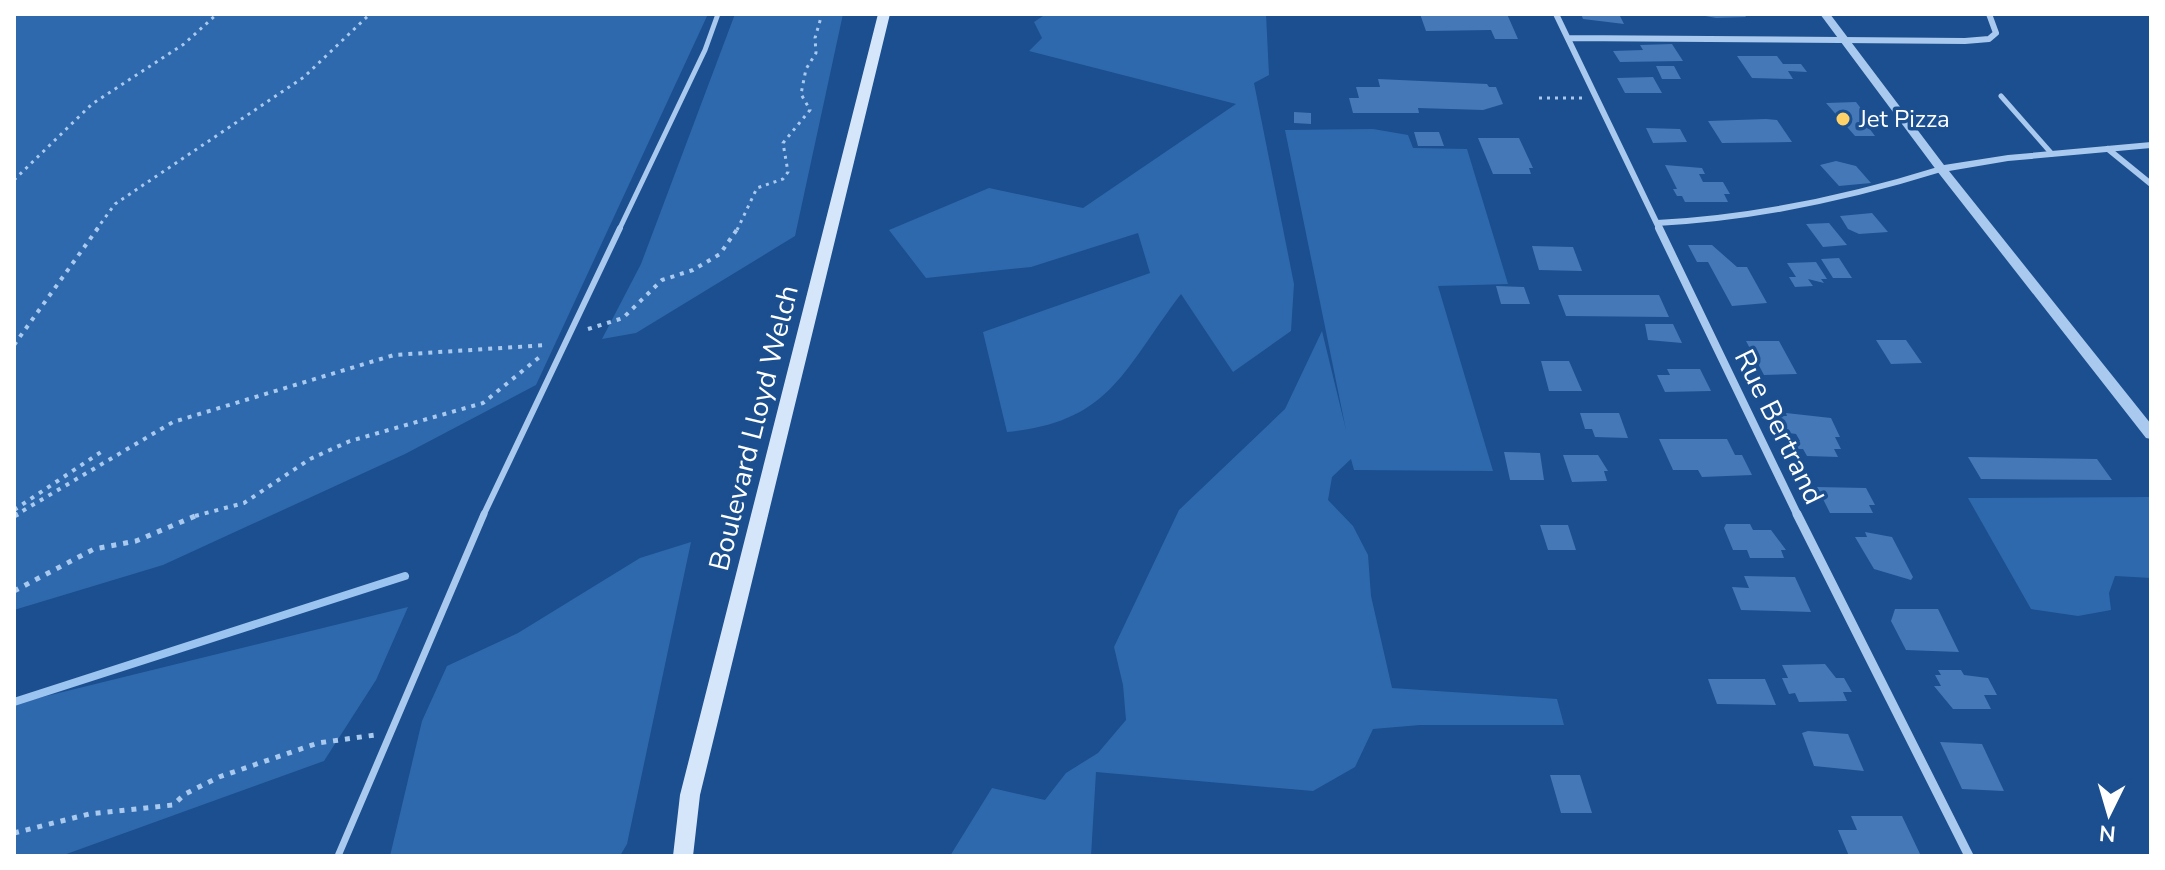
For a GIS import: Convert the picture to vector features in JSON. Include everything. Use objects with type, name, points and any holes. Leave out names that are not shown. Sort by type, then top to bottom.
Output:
[{"type":"main road","name":"Boulevard Lloyd Welch","points":[[683,856],[690,795],[884,14]]},
{"type":"street","name":"Rue Bertrand","points":[[1556,14],[1770,460],[1969,856]]},
{"type":"street","points":[[1825,14],[1941,169],[2151,434]]},
{"type":"street","points":[[1568,38],[1989,39],[1996,33],[1989,14]]},
{"type":"street","points":[[1657,223],[1732,219],[1907,181],[1941,169],[2151,145]]},
{"type":"street","points":[[2108,149],[2151,184]]},
{"type":"lane","points":[[338,856],[455,575],[705,50],[718,14]]},
{"type":"lane","points":[[2001,96],[2052,154]]},
{"type":"path","points":[[14,180],[92,104],[184,44],[217,14]]},
{"type":"path","points":[[14,345],[115,204],[304,77],[370,14]]},
{"type":"path","points":[[586,330],[623,318],[662,280],[693,270],[720,254],[736,232],[757,188],[783,179],[788,172],[783,143],[810,110],[801,94],[806,83],[806,69],[816,53],[815,38],[822,14]]},
{"type":"path","points":[[1539,98],[1597,98]]},
{"type":"path","points":[[14,516],[173,422],[394,355],[567,344]]},
{"type":"path","points":[[14,591],[94,549],[136,541],[204,512],[244,503],[310,459],[350,441],[483,403],[495,396],[527,363],[550,351]]},
{"type":"path","points":[[14,510],[104,450]]},
{"type":"path","points":[[14,833],[89,814],[173,805],[185,794],[219,777],[318,743],[389,733]]},
{"type":"shaded area","points":[[14,14],[708,14],[536,385],[405,454],[163,565],[14,610]]},
{"type":"shaded area","points":[[735,14],[843,14],[795,236],[636,333],[602,339],[641,264]]},
{"type":"shaded area","points":[[1046,14],[1266,14],[1269,75],[1254,83],[1294,284],[1291,331],[1233,372],[1181,294],[1128,368],[1092,404],[1070,417],[1007,432],[983,332],[1150,273],[1138,233],[1031,267],[926,278],[889,230],[989,188],[1083,208],[1236,104],[1029,51],[1042,38],[1034,22]]},
{"type":"shaded area","points":[[1373,129],[1408,135],[1413,148],[1467,149],[1508,284],[1438,286],[1493,471],[1354,470],[1351,459],[1332,477],[1328,500],[1353,526],[1368,555],[1371,596],[1392,688],[1557,699],[1564,725],[1420,725],[1373,729],[1355,767],[1313,791],[1096,772],[1091,856],[950,856],[992,788],[1045,800],[1066,773],[1098,753],[1126,720],[1123,685],[1114,647],[1179,510],[1285,409],[1322,331],[1346,430],[1285,130]]},
{"type":"shaded area","points":[[2151,497],[2151,578],[2115,576],[2109,593],[2111,610],[2078,616],[2031,609],[1968,498]]},
{"type":"shaded area","points":[[691,542],[627,844],[620,856],[390,856],[422,721],[447,666],[518,633],[640,558]]},
{"type":"shaded area","points":[[408,607],[376,680],[324,761],[61,856],[14,856],[14,704]]},
{"type":"building","points":[[1420,14],[1507,14],[1518,39],[1495,39],[1491,30],[1426,31]]},
{"type":"building","points":[[1581,14],[1619,14],[1624,24],[1583,19]]},
{"type":"building","points":[[1695,14],[1744,14],[1746,17],[1716,18]]},
{"type":"building","points":[[1672,44],[1683,61],[1620,62],[1613,51],[1643,50],[1640,45]]},
{"type":"building","points":[[1737,56],[1777,56],[1783,64],[1801,64],[1807,72],[1788,71],[1793,79],[1752,78]]},
{"type":"building","points":[[1656,66],[1674,66],[1681,79],[1662,79]]},
{"type":"building","points":[[1653,77],[1662,93],[1625,93],[1617,78]]},
{"type":"building","points":[[1378,79],[1487,84],[1496,87],[1503,104],[1483,110],[1418,108],[1419,113],[1353,113],[1349,98],[1359,98],[1356,87],[1380,87]]},
{"type":"building","points":[[1856,102],[1876,128],[1869,128],[1875,136],[1855,136],[1826,103]]},
{"type":"building","points":[[1294,112],[1311,113],[1311,124],[1294,123]]},
{"type":"building","points":[[1777,120],[1792,142],[1722,143],[1708,121]]},
{"type":"building","points":[[1646,128],[1680,129],[1687,142],[1653,143]]},
{"type":"building","points":[[1414,132],[1439,132],[1444,146],[1418,146]]},
{"type":"building","points":[[1478,138],[1519,138],[1533,168],[1529,168],[1531,174],[1493,174]]},
{"type":"building","points":[[1836,161],[1856,166],[1871,183],[1839,186],[1820,165]]},
{"type":"building","points":[[1665,165],[1702,168],[1705,174],[1699,174],[1703,182],[1723,182],[1730,194],[1724,194],[1728,202],[1685,202],[1673,189],[1677,189]]},
{"type":"building","points":[[1872,213],[1888,232],[1859,234],[1848,229],[1840,216]]},
{"type":"building","points":[[1829,223],[1847,245],[1823,247],[1806,224]]},
{"type":"building","points":[[1688,245],[1712,245],[1737,267],[1747,267],[1767,303],[1732,306],[1708,262],[1697,262]]},
{"type":"building","points":[[1532,246],[1573,247],[1582,271],[1539,270]]},
{"type":"building","points":[[1839,258],[1852,278],[1833,278],[1821,259]]},
{"type":"building","points":[[1816,262],[1827,279],[1821,279],[1824,283],[1808,279],[1813,286],[1795,287],[1789,277],[1796,277],[1787,263]]},
{"type":"building","points":[[1496,286],[1524,287],[1530,304],[1501,304]]},
{"type":"building","points":[[1558,295],[1659,295],[1669,317],[1566,316]]},
{"type":"building","points":[[1645,324],[1673,324],[1682,343],[1648,340]]},
{"type":"building","points":[[1876,340],[1906,340],[1922,363],[1891,364]]},
{"type":"building","points":[[1746,341],[1779,341],[1797,374],[1764,375]]},
{"type":"building","points":[[1541,361],[1569,361],[1582,391],[1549,391]]},
{"type":"building","points":[[1667,369],[1700,369],[1711,391],[1665,392],[1657,375],[1670,375]]},
{"type":"building","points":[[1580,413],[1619,413],[1628,438],[1595,437],[1592,429],[1585,429]]},
{"type":"building","points":[[1786,413],[1831,418],[1840,437],[1835,437],[1841,449],[1834,449],[1838,457],[1807,456],[1803,449],[1798,449],[1794,441],[1800,441],[1796,434],[1789,433],[1780,416],[1787,416]]},
{"type":"building","points":[[1659,439],[1727,439],[1735,455],[1742,455],[1752,475],[1702,477],[1698,470],[1673,470]]},
{"type":"building","points":[[1504,452],[1540,453],[1544,480],[1510,480]]},
{"type":"building","points":[[1563,455],[1598,455],[1608,471],[1604,471],[1607,481],[1572,482]]},
{"type":"building","points":[[1968,457],[2097,459],[2112,480],[1981,479]]},
{"type":"building","points":[[1817,487],[1866,488],[1875,505],[1869,505],[1873,513],[1830,513]]},
{"type":"building","points":[[1726,524],[1750,524],[1753,530],[1771,530],[1786,550],[1781,550],[1784,558],[1750,558],[1747,550],[1733,550],[1724,528]]},
{"type":"building","points":[[1540,525],[1568,525],[1576,550],[1548,550]]},
{"type":"building","points":[[1865,532],[1892,537],[1913,577],[1911,580],[1874,569],[1855,537],[1867,537]]},
{"type":"building","points":[[1744,576],[1795,577],[1811,612],[1741,610],[1732,587],[1749,588]]},
{"type":"building","points":[[1895,609],[1938,609],[1959,652],[1906,650],[1891,621]]},
{"type":"building","points":[[1825,664],[1836,678],[1844,678],[1852,692],[1843,692],[1847,701],[1799,702],[1795,693],[1789,694],[1782,678],[1788,678],[1782,665]]},
{"type":"building","points":[[1938,670],[1961,670],[1964,675],[1988,678],[1997,695],[1984,695],[1991,709],[1953,709],[1934,686],[1941,686],[1935,675],[1941,675]]},
{"type":"building","points":[[1708,679],[1765,679],[1776,705],[1717,704]]},
{"type":"building","points":[[1802,733],[1848,734],[1864,771],[1814,766]]},
{"type":"building","points":[[1940,742],[1982,744],[2004,791],[1962,789]]},
{"type":"building","points":[[1550,775],[1580,775],[1592,813],[1561,813]]},
{"type":"building","points":[[1851,816],[1902,816],[1921,856],[1849,856],[1838,830],[1857,830]]},
{"type":"waterway","points":[[14,702],[405,576]]},
{"type":"place","name":"Jet Pizza","points":[[1843,119]]}]
